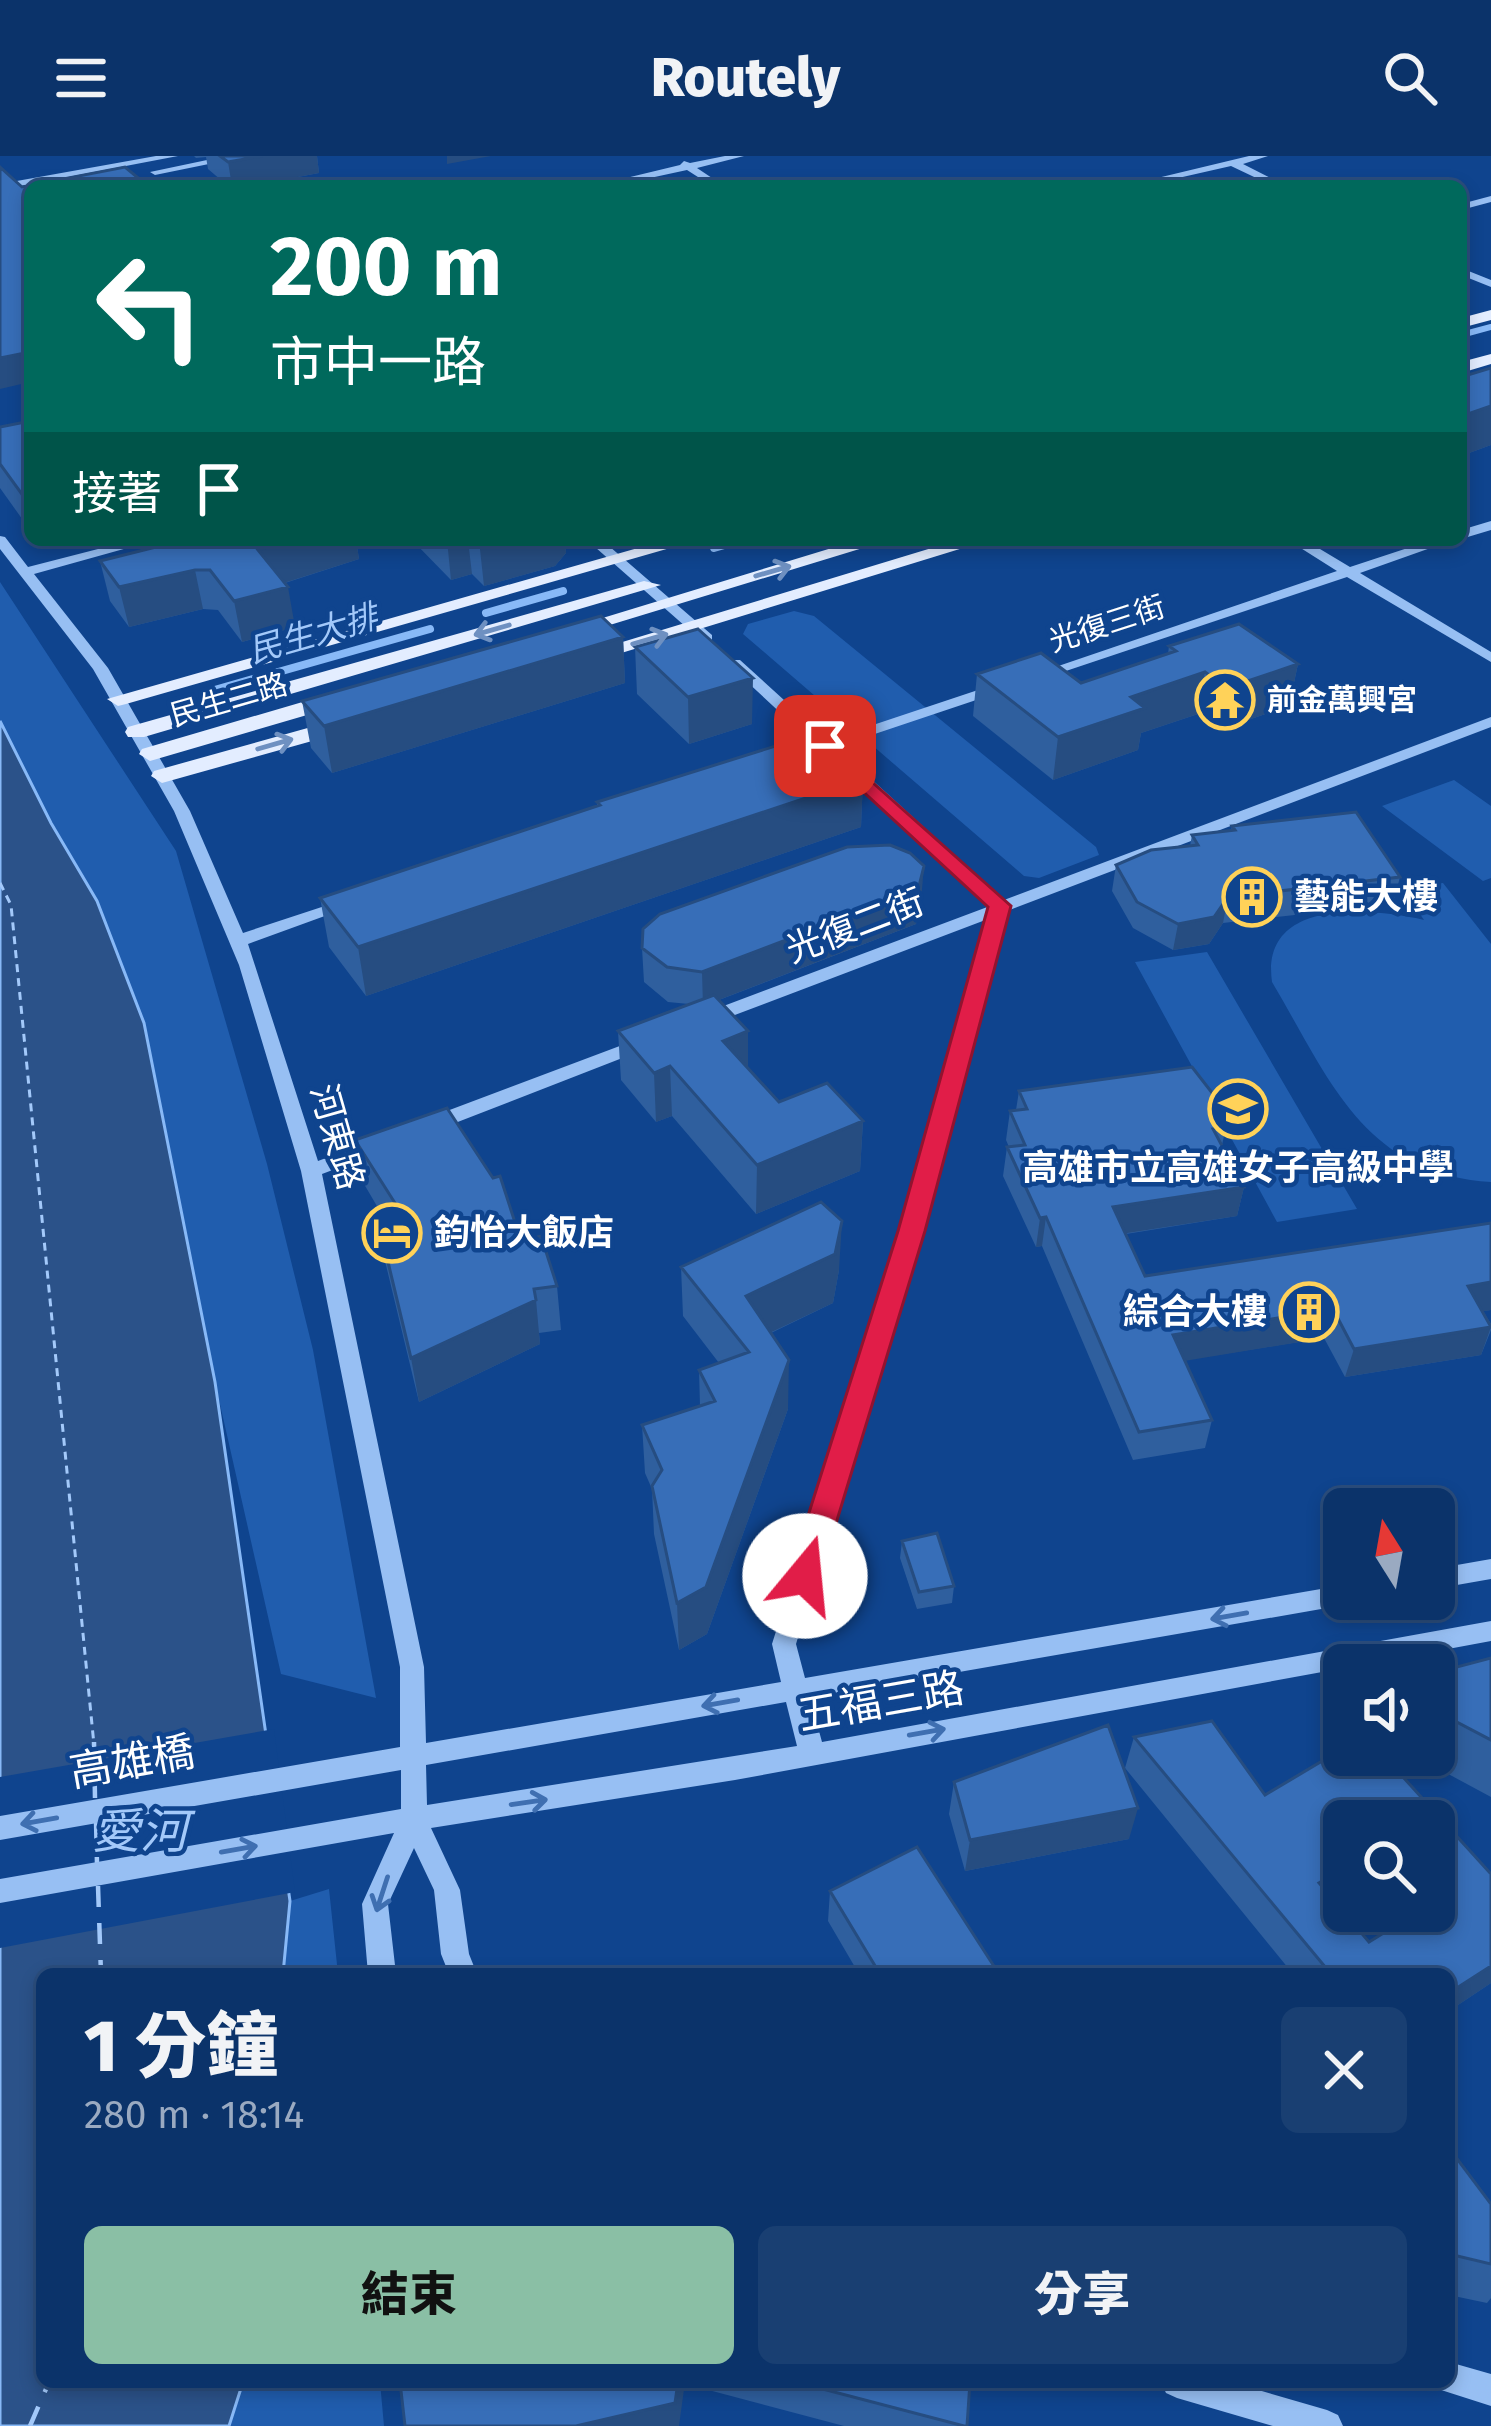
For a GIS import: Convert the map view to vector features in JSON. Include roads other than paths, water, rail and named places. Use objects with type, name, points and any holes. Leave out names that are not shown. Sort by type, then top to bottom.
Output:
[{"type":"main road","points":[[118,699],[669,546]]},
{"type":"main road","name":"民生二路","points":[[136,732],[786,546]]},
{"type":"main road","name":"民生二路","points":[[150,754],[858,546]]},
{"type":"main road","points":[[560,664],[959,546]]},
{"type":"main road","points":[[162,776],[361,720]]},
{"type":"street","points":[[43,180],[167,160],[243,156]]},
{"type":"street","points":[[671,156],[709,180]]},
{"type":"street","points":[[626,180],[739,156]]},
{"type":"street","points":[[1220,156],[1268,180]]},
{"type":"street","points":[[1156,180],[1263,156]]},
{"type":"street","points":[[102,180],[167,160]]},
{"type":"street","name":"河東路","points":[[0,540],[118,699],[182,811],[238,941],[311,1171],[412,1667],[414,1819]]},
{"type":"street","points":[[25,572],[126,546]]},
{"type":"street","points":[[601,546],[1000,906],[912,1231],[784,1643],[812,1754]]},
{"type":"street","points":[[1304,546],[1491,658]]},
{"type":"street","name":"光復三街","points":[[802,753],[1428,546]]},
{"type":"street","name":"光復二街","points":[[694,1024],[1491,722]]},
{"type":"street","points":[[238,941],[373,896]]},
{"type":"street","points":[[311,1171],[650,1040]]},
{"type":"street","points":[[1455,1575],[1491,1569]]},
{"type":"street","name":"五福三路","points":[[278,1778],[1323,1599]]},
{"type":"street","name":"五福三路","points":[[0,1891],[581,1795],[1491,1631]]},
{"type":"street","name":"高雄橋","points":[[0,1828],[278,1778]]},
{"type":"street","points":[[381,1968],[375,1904],[414,1819]]},
{"type":"street","points":[[414,1819],[447,1890],[455,1954],[461,1968]]},
{"type":"street","points":[[1455,2380],[1491,2390]]},
{"type":"street","points":[[1197,2388],[1327,2426]]},
{"type":"water","name":"愛河","points":[[0,721],[97,901],[144,1023],[215,1382],[290,1901],[284,1968],[36,1968],[36,2388],[241,2388],[229,2426],[0,2426]]},
{"type":"waterway","name":"民生大排","points":[[1467,333],[1491,327]]},
{"type":"waterway","name":"民生大排","points":[[714,548],[721,546]]},
{"type":"waterway","name":"民生大排","points":[[486,613],[563,591]]},
{"type":"waterway","name":"民生大排","points":[[211,691],[430,629]]},
{"type":"place","name":"前金萬興宮","points":[[1225,700]]},
{"type":"place","name":"藝能大樓","points":[[1252,897]]},
{"type":"place","name":"高雄市立高雄女子高級中學","points":[[1238,1109]]},
{"type":"place","name":"鈞怡大飯店","points":[[392,1233]]},
{"type":"place","name":"綜合大樓","points":[[1309,1312]]}]
